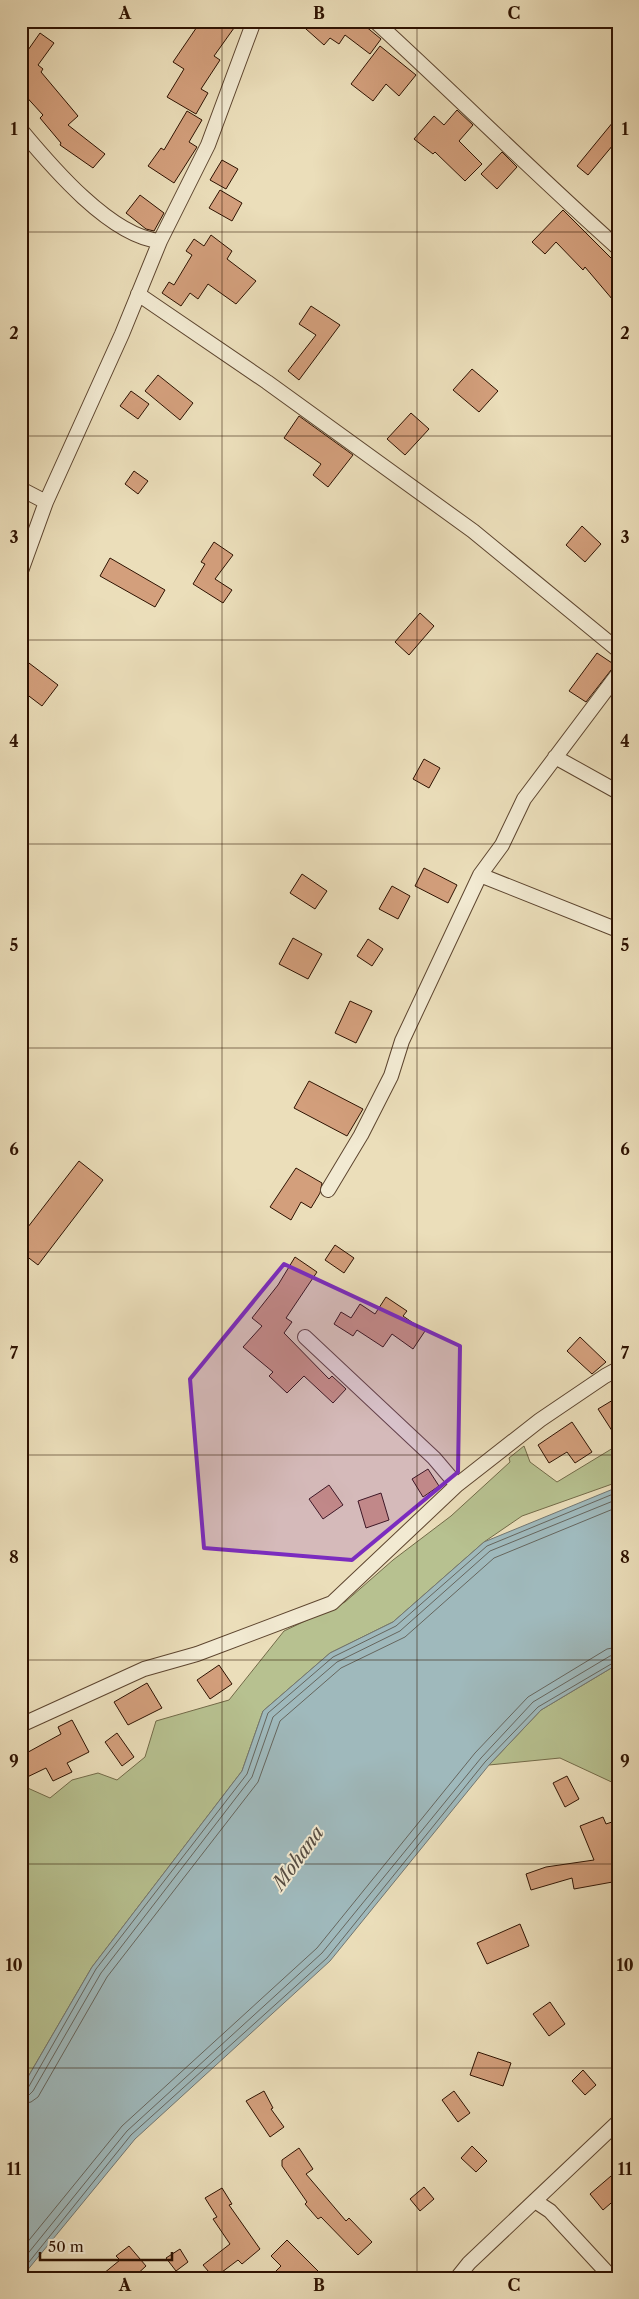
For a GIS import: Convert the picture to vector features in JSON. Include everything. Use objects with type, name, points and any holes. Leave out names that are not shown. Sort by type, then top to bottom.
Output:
[{"type":"street","points":[[21,571],[46,502],[160,241],[208,145],[254,21]]},
{"type":"street","points":[[374,21],[456,94],[555,192],[618,248]]},
{"type":"street","points":[[21,130],[48,163],[100,213],[146,240],[160,241]]},
{"type":"street","points":[[138,294],[267,382],[473,530],[618,650]]},
{"type":"street","points":[[21,489],[46,502]]},
{"type":"street","points":[[328,1190],[361,1135],[391,1076],[402,1041],[480,876],[502,845],[524,799],[618,674]]},
{"type":"street","points":[[556,757],[618,792]]},
{"type":"street","points":[[480,876],[618,930]]},
{"type":"street","points":[[305,1336],[434,1458],[458,1485]]},
{"type":"street","points":[[21,1726],[144,1669],[197,1654],[332,1603],[458,1485],[540,1420],[618,1369]]},
{"type":"street","points":[[457,2278],[469,2263],[618,2122]]},
{"type":"street","points":[[535,2201],[550,2211],[612,2278]]},
{"type":"highlighted area","points":[[284,1264],[460,1346],[458,1472],[352,1560],[204,1548],[190,1379]]},
{"type":"green space","points":[[618,1445],[618,1480],[613,1482],[615,1483],[522,1516],[484,1542],[393,1622],[330,1653],[263,1711],[242,1771],[92,1967],[21,2089],[21,1785],[50,1798],[72,1780],[98,1773],[117,1780],[145,1757],[156,1721],[229,1700],[284,1631],[345,1602],[393,1560],[451,1516],[510,1462],[509,1458],[524,1446],[530,1462],[557,1482]]},
{"type":"green space","points":[[618,1664],[618,1785],[560,1758],[489,1765],[541,1710]]},
{"type":"water","name":"Mohana","points":[[618,1487],[618,1664],[541,1710],[489,1765],[330,1961],[135,2139],[21,2278],[21,2089],[92,1967],[242,1771],[263,1711],[330,1653],[393,1622],[484,1542]]},
{"type":"building","points":[[201,21],[239,21],[214,56],[220,60],[201,89],[208,93],[196,114],[167,97],[184,69],[173,62]]},
{"type":"building","points":[[297,21],[359,21],[381,39],[370,54],[345,35],[339,44],[330,38],[324,45]]},
{"type":"building","points":[[40,33],[54,43],[38,65],[43,69],[41,72],[78,116],[68,125],[105,154],[93,168],[60,145],[61,143],[40,118],[43,115],[21,91],[21,60]]},
{"type":"building","points":[[380,46],[416,75],[399,96],[386,84],[373,101],[351,84]]},
{"type":"building","points":[[457,110],[473,125],[459,141],[482,164],[465,181],[435,152],[433,154],[414,139],[434,116],[444,125]]},
{"type":"building","points":[[187,111],[202,120],[189,142],[197,147],[174,183],[148,166],[161,148],[164,150]]},
{"type":"building","points":[[618,116],[618,139],[588,175],[577,166]]},
{"type":"building","points":[[502,152],[517,167],[497,189],[481,174]]},
{"type":"building","points":[[222,160],[238,169],[226,189],[210,180]]},
{"type":"building","points":[[220,190],[242,203],[232,221],[209,208]]},
{"type":"building","points":[[140,195],[164,213],[154,231],[146,229],[126,213]]},
{"type":"building","points":[[563,210],[618,265],[618,306],[585,267],[583,270],[556,242],[545,254],[532,242]]},
{"type":"building","points":[[211,235],[232,251],[227,259],[256,281],[236,304],[208,284],[198,299],[190,293],[181,306],[162,293],[169,282],[174,285],[192,255],[186,251],[194,239],[204,246]]},
{"type":"building","points":[[311,306],[340,325],[299,380],[288,371],[316,335],[299,324]]},
{"type":"building","points":[[472,369],[498,391],[479,412],[453,390]]},
{"type":"building","points":[[158,375],[193,403],[180,420],[145,391]]},
{"type":"building","points":[[131,391],[149,404],[138,419],[120,406]]},
{"type":"building","points":[[411,413],[429,429],[405,455],[387,439]]},
{"type":"building","points":[[299,416],[353,455],[328,487],[313,475],[321,464],[284,438]]},
{"type":"building","points":[[134,471],[148,481],[138,494],[125,484]]},
{"type":"building","points":[[582,526],[601,544],[585,562],[566,545]]},
{"type":"building","points":[[214,542],[233,555],[215,579],[232,590],[223,603],[193,584],[205,564],[201,562]]},
{"type":"building","points":[[110,558],[165,590],[155,607],[100,576]]},
{"type":"building","points":[[420,613],[434,626],[409,655],[395,642]]},
{"type":"building","points":[[597,653],[615,665],[586,702],[569,691]]},
{"type":"building","points":[[21,657],[58,685],[42,706],[21,690]]},
{"type":"building","points":[[424,759],[440,768],[429,788],[413,779]]},
{"type":"building","points":[[424,868],[457,885],[448,903],[415,886]]},
{"type":"building","points":[[302,874],[327,891],[315,909],[290,893]]},
{"type":"building","points":[[392,886],[410,896],[398,919],[379,909]]},
{"type":"building","points":[[293,938],[322,954],[308,979],[279,964]]},
{"type":"building","points":[[368,939],[383,949],[372,966],[357,956]]},
{"type":"building","points":[[350,1001],[372,1011],[356,1043],[335,1033]]},
{"type":"building","points":[[309,1081],[363,1109],[347,1136],[294,1108]]},
{"type":"building","points":[[79,1161],[103,1180],[38,1265],[21,1252],[21,1236]]},
{"type":"building","points":[[296,1168],[322,1183],[320,1193],[311,1208],[301,1202],[291,1220],[270,1207]]},
{"type":"building","points":[[335,1245],[354,1258],[344,1273],[325,1260]]},
{"type":"building","points":[[295,1257],[317,1272],[286,1318],[292,1322],[284,1333],[329,1379],[332,1376],[346,1389],[333,1403],[304,1376],[287,1393],[269,1376],[273,1372],[243,1347],[262,1326],[252,1318],[278,1285]]},
{"type":"building","points":[[386,1297],[407,1311],[403,1316],[425,1331],[413,1349],[392,1334],[383,1347],[357,1330],[353,1336],[334,1324],[341,1312],[351,1318],[360,1304],[375,1314]]},
{"type":"building","points":[[580,1337],[606,1362],[592,1374],[567,1351]]},
{"type":"building","points":[[618,1397],[618,1440],[598,1409]]},
{"type":"building","points":[[572,1422],[592,1452],[575,1463],[567,1452],[549,1463],[538,1445]]},
{"type":"building","points":[[428,1469],[439,1486],[423,1497],[412,1479]]},
{"type":"building","points":[[329,1485],[343,1505],[323,1519],[309,1499]]},
{"type":"building","points":[[381,1493],[389,1520],[366,1528],[358,1501]]},
{"type":"building","points":[[219,1665],[232,1684],[210,1699],[197,1680]]},
{"type":"building","points":[[147,1683],[162,1708],[128,1725],[114,1702]]},
{"type":"building","points":[[72,1720],[89,1752],[67,1763],[72,1772],[53,1781],[46,1768],[21,1780],[21,1756],[61,1734],[58,1727]]},
{"type":"building","points":[[117,1733],[134,1757],[122,1766],[105,1742]]},
{"type":"building","points":[[567,1776],[579,1799],[565,1807],[553,1783]]},
{"type":"building","points":[[603,1817],[606,1824],[618,1820],[618,1881],[574,1889],[572,1878],[531,1890],[526,1874],[546,1867],[594,1860],[580,1826]]},
{"type":"building","points":[[520,1924],[529,1946],[487,1964],[477,1943]]},
{"type":"building","points":[[550,2002],[565,2024],[549,2036],[533,2014]]},
{"type":"building","points":[[478,2052],[511,2063],[503,2086],[470,2075]]},
{"type":"building","points":[[583,2070],[596,2085],[585,2095],[572,2081]]},
{"type":"building","points":[[264,2091],[273,2108],[271,2109],[284,2127],[270,2137],[246,2101]]},
{"type":"building","points":[[454,2091],[470,2113],[458,2122],[442,2100]]},
{"type":"building","points":[[472,2146],[487,2161],[476,2172],[461,2158]]},
{"type":"building","points":[[299,2148],[313,2169],[306,2174],[346,2221],[349,2218],[372,2242],[358,2255],[321,2217],[318,2219],[305,2204],[307,2202],[282,2166],[282,2160]]},
{"type":"building","points":[[618,2170],[618,2197],[603,2210],[590,2194]]},
{"type":"building","points":[[424,2187],[434,2199],[420,2211],[410,2199]]},
{"type":"building","points":[[222,2188],[232,2204],[229,2205],[260,2249],[242,2264],[238,2260],[214,2278],[203,2265],[230,2244],[213,2219],[217,2217],[205,2198]]},
{"type":"building","points":[[287,2240],[325,2278],[269,2278],[281,2266],[271,2256]]},
{"type":"building","points":[[129,2246],[146,2266],[133,2278],[98,2278],[120,2260],[116,2256]]},
{"type":"building","points":[[180,2249],[188,2262],[176,2271],[166,2258]]}]
